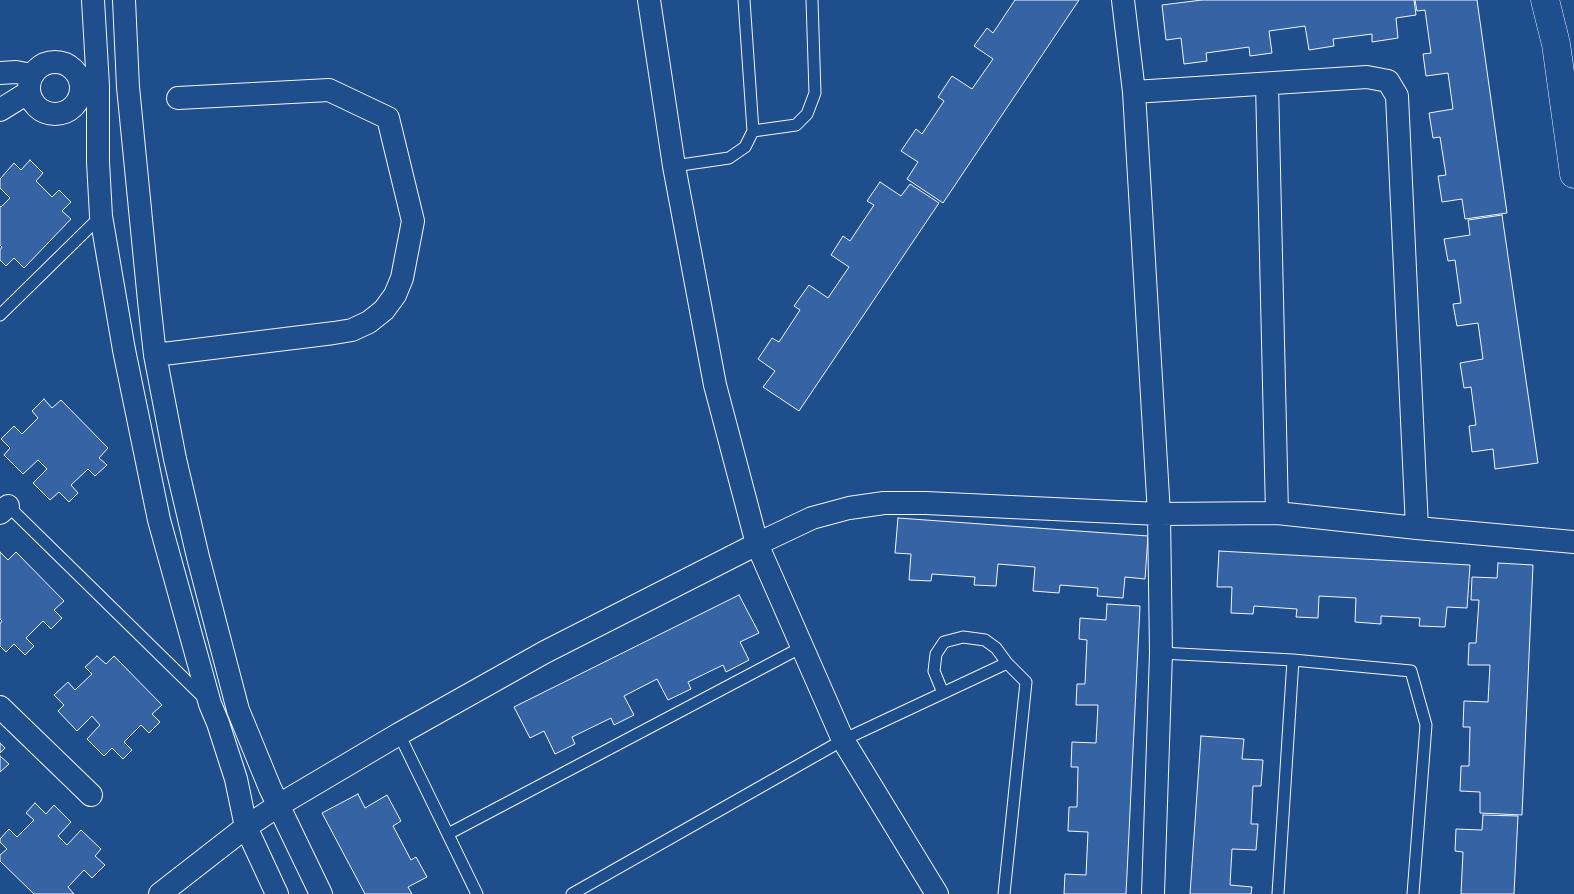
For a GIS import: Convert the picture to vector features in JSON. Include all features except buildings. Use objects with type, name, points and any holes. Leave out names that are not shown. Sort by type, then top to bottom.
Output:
[{"type":"main road","points":[[1545,0],[1556,44],[1574,174]]},
{"type":"street","points":[[93,0],[90,87],[102,216],[124,350],[159,520],[210,704],[236,779],[246,827],[277,894]]},
{"type":"street","points":[[124,0],[128,86],[156,355],[175,459],[198,557],[238,710],[270,788],[321,894]]},
{"type":"street","points":[[650,0],[674,166],[714,385],[757,544],[844,740],[937,894]]},
{"type":"street","points":[[1123,0],[1134,92],[1160,514],[1161,652],[1153,894]]},
{"type":"street","points":[[0,110],[31,83],[38,68],[45,64],[53,62],[69,66],[90,87]]},
{"type":"street","points":[[0,73],[16,72],[31,83]]},
{"type":"street","points":[[1134,92],[1367,77],[1388,81],[1397,96],[1417,528]]},
{"type":"street","points":[[31,83],[32,100],[45,112],[54,114],[62,112],[76,103],[90,87],[128,86]]},
{"type":"street","points":[[1267,84],[1277,513]]},
{"type":"street","points":[[156,355],[334,333],[352,330],[369,322],[384,310],[395,295],[402,278],[412,221],[388,118],[329,90],[178,98]]},
{"type":"street","points":[[160,894],[246,827],[279,805],[399,734],[545,652],[757,544],[812,518],[849,508],[884,503],[1160,514],[1277,513],[1574,542]]},
{"type":"street","points":[[0,707],[91,795]]},
{"type":"lane","points":[[674,166],[729,158],[744,147],[753,131],[744,0]]},
{"type":"lane","points":[[753,131],[796,125],[807,114],[815,93],[812,0]]},
{"type":"lane","points":[[0,315],[38,276],[102,216]]},
{"type":"lane","points":[[3,506],[210,704]]},
{"type":"lane","points":[[943,693],[934,672],[936,654],[944,642],[963,637],[985,640],[996,648],[1007,663],[1026,682],[1004,894]]},
{"type":"lane","points":[[448,834],[802,647]]},
{"type":"lane","points":[[1161,652],[1293,660],[1411,671],[1426,726],[1413,894]]},
{"type":"lane","points":[[1278,894],[1293,660]]},
{"type":"lane","points":[[572,894],[844,740],[1007,663]]},
{"type":"lane","points":[[399,734],[477,894]]}]
